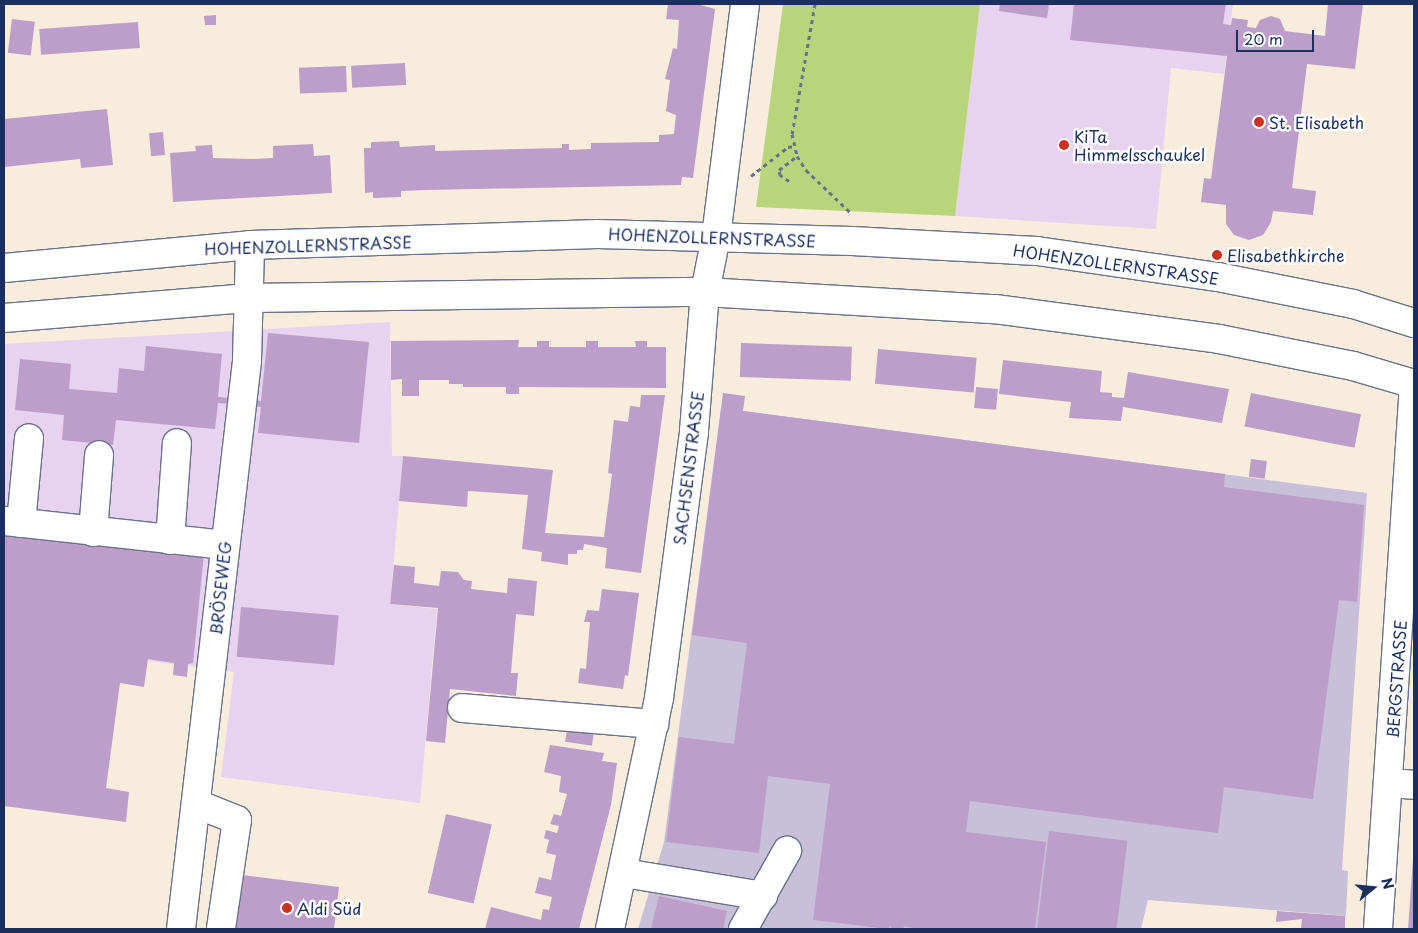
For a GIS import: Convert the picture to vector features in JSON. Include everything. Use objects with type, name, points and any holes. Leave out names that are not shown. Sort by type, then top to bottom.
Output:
[{"type":"main road","name":"SACHSENSTRASSE","points":[[610,929],[624,873],[654,724],[694,431],[706,292],[716,237],[745,4]]},
{"type":"main road","name":"HOHENZOLLERNSTRASSE","points":[[4,268],[250,245],[598,234],[852,241],[1036,251],[1218,277],[1353,304],[1414,323]]},
{"type":"main road","name":"BRÖSEWEG","points":[[182,929],[246,361],[250,245]]},
{"type":"main road","points":[[4,318],[249,298],[706,292],[1004,310],[1219,339],[1353,366],[1414,384]]},
{"type":"main road","name":"BERGSTRASSE","points":[[1378,929],[1401,784],[1414,368]]},
{"type":"main road","points":[[29,438],[13,522],[225,545]]},
{"type":"main road","points":[[170,540],[177,442]]},
{"type":"main road","points":[[93,532],[99,455]]},
{"type":"main road","points":[[462,708],[654,724]]},
{"type":"main road","points":[[197,804],[237,820],[221,929]]},
{"type":"main road","points":[[743,929],[787,851]]},
{"type":"main road","points":[[624,873],[763,896]]},
{"type":"path","points":[[815,4],[792,134],[797,156],[806,170],[853,215],[852,241]]},
{"type":"path","points":[[724,175],[746,177],[758,174],[788,147],[795,146]]},
{"type":"path","points":[[790,180],[780,175],[779,170],[797,156]]},
{"type":"shaded area","name":"KiTa Himmelsschaukel","points":[[980,4],[1233,4],[1224,74],[1171,68],[1156,229],[955,216]]},
{"type":"shaded area","points":[[390,322],[392,456],[403,456],[390,604],[437,609],[420,803],[221,777],[234,672],[4,642],[4,344]]},
{"type":"shaded area","points":[[721,408],[1367,493],[1342,870],[1348,871],[1346,916],[1148,900],[1141,929],[638,929],[664,842]]},
{"type":"green space","points":[[783,4],[980,4],[955,216],[756,207]]},
{"type":"building","points":[[668,4],[697,4],[715,9],[693,178],[682,177],[681,185],[401,191],[401,197],[373,198],[373,192],[365,193],[364,148],[371,148],[371,142],[399,141],[400,147],[435,145],[435,151],[562,148],[562,144],[569,144],[569,150],[591,149],[591,143],[659,142],[659,135],[674,134],[676,115],[666,111],[670,80],[665,79],[673,48],[677,49],[679,20],[666,19]]},
{"type":"building","points":[[1000,4],[1049,4],[1047,18],[999,11]]},
{"type":"building","name":"St. Elisabeth","points":[[1074,4],[1226,4],[1223,24],[1231,25],[1232,18],[1248,20],[1247,27],[1256,28],[1260,20],[1271,16],[1280,19],[1285,31],[1325,36],[1328,4],[1363,4],[1355,69],[1307,64],[1292,188],[1316,191],[1313,215],[1273,211],[1271,222],[1263,235],[1249,240],[1234,235],[1226,224],[1226,205],[1201,202],[1204,178],[1211,179],[1227,56],[1070,40]]},
{"type":"building","points":[[216,15],[216,25],[205,25],[204,16]]},
{"type":"building","points":[[12,19],[35,22],[31,56],[8,53]]},
{"type":"building","points":[[138,22],[140,48],[41,55],[39,29]]},
{"type":"building","points":[[405,63],[406,85],[352,88],[351,66]]},
{"type":"building","points":[[346,66],[347,92],[300,94],[299,68]]},
{"type":"building","points":[[107,109],[113,165],[81,168],[80,159],[4,167],[4,119]]},
{"type":"building","points":[[163,132],[165,155],[151,156],[149,133]]},
{"type":"building","points":[[313,144],[314,156],[330,155],[332,193],[173,202],[170,153],[196,151],[195,146],[212,145],[213,158],[273,158],[273,146]]},
{"type":"building","points":[[268,333],[369,342],[359,443],[258,433],[261,407],[218,403],[215,429],[116,420],[113,445],[62,440],[64,415],[15,410],[20,359],[71,364],[69,389],[117,393],[119,368],[144,371],[146,346],[222,354],[218,397],[261,401]]},
{"type":"building","points":[[519,340],[518,347],[537,347],[537,341],[549,341],[549,347],[586,347],[586,341],[598,341],[598,347],[636,347],[635,341],[647,341],[647,347],[666,347],[666,388],[519,387],[519,394],[506,394],[506,387],[463,387],[463,384],[449,384],[449,380],[419,380],[419,396],[402,396],[402,379],[391,380],[391,341]]},
{"type":"building","points":[[741,343],[852,347],[851,381],[740,377]]},
{"type":"building","points":[[878,349],[977,358],[974,392],[875,384]]},
{"type":"building","points":[[1003,360],[1102,371],[1100,392],[1112,393],[1112,397],[1124,398],[1128,372],[1229,389],[1222,423],[1123,407],[1121,421],[1069,418],[1071,402],[999,394]]},
{"type":"building","points":[[976,387],[998,389],[996,410],[974,408]]},
{"type":"building","points":[[723,393],[745,396],[743,411],[1225,474],[1224,487],[1364,505],[1357,602],[1339,600],[1313,799],[1224,787],[1218,833],[970,801],[966,832],[1046,842],[1035,929],[918,929],[904,926],[903,929],[892,929],[890,926],[888,929],[813,920],[830,784],[768,776],[759,853],[666,842],[679,737],[734,744],[747,643],[692,635]]},
{"type":"building","points":[[1251,393],[1361,414],[1354,448],[1245,426]]},
{"type":"building","points":[[641,395],[665,395],[641,573],[605,568],[607,548],[584,544],[583,550],[577,550],[577,554],[568,554],[568,565],[541,561],[542,552],[522,549],[528,495],[468,491],[467,507],[399,501],[403,456],[553,470],[545,533],[604,537],[612,474],[608,473],[614,420],[628,422],[630,406],[640,407]]},
{"type":"building","points":[[1251,459],[1267,461],[1265,479],[1249,477]]},
{"type":"building","points":[[7,534],[204,554],[193,663],[188,664],[187,677],[173,675],[174,663],[148,659],[144,687],[120,683],[106,788],[129,792],[126,822],[4,806],[4,537]]},
{"type":"building","points":[[394,565],[415,567],[414,583],[439,586],[441,571],[458,572],[464,580],[472,581],[471,589],[507,593],[508,578],[537,581],[534,616],[516,614],[511,673],[518,673],[516,696],[450,689],[445,743],[426,741],[438,608],[390,604]]},
{"type":"building","points":[[602,589],[639,593],[628,676],[625,675],[623,689],[578,683],[580,668],[586,669],[590,622],[584,622],[587,610],[599,611]]},
{"type":"building","points":[[241,607],[339,616],[334,665],[237,657]]},
{"type":"building","points":[[567,729],[594,733],[592,746],[565,742]]},
{"type":"building","points":[[550,745],[604,753],[602,761],[617,763],[611,805],[579,929],[485,929],[491,907],[541,920],[543,909],[549,910],[552,897],[535,893],[539,877],[551,880],[556,855],[546,853],[549,840],[544,838],[546,830],[557,833],[559,826],[550,824],[554,814],[561,816],[567,794],[559,792],[561,776],[544,772]]},
{"type":"building","points":[[446,814],[492,825],[474,903],[428,893]]},
{"type":"building","points":[[1049,831],[1127,841],[1117,929],[1037,929]]},
{"type":"building","points":[[1413,858],[1414,929],[1408,929],[1409,915]]},
{"type":"building","name":"Aldi Süd","points":[[243,875],[339,887],[334,929],[236,929]]},
{"type":"building","points":[[659,896],[727,911],[723,929],[651,929]]},
{"type":"building","points":[[1277,911],[1345,916],[1345,929],[1301,929],[1302,919],[1276,922]]},
{"type":"place","name":"St. Elisabeth","points":[[1259,122]]},
{"type":"place","name":"KiTa Himmelsschaukel","points":[[1064,145]]},
{"type":"place","name":"Elisabethkirche","points":[[1217,255]]},
{"type":"place","name":"Aldi Süd","points":[[287,908]]}]
